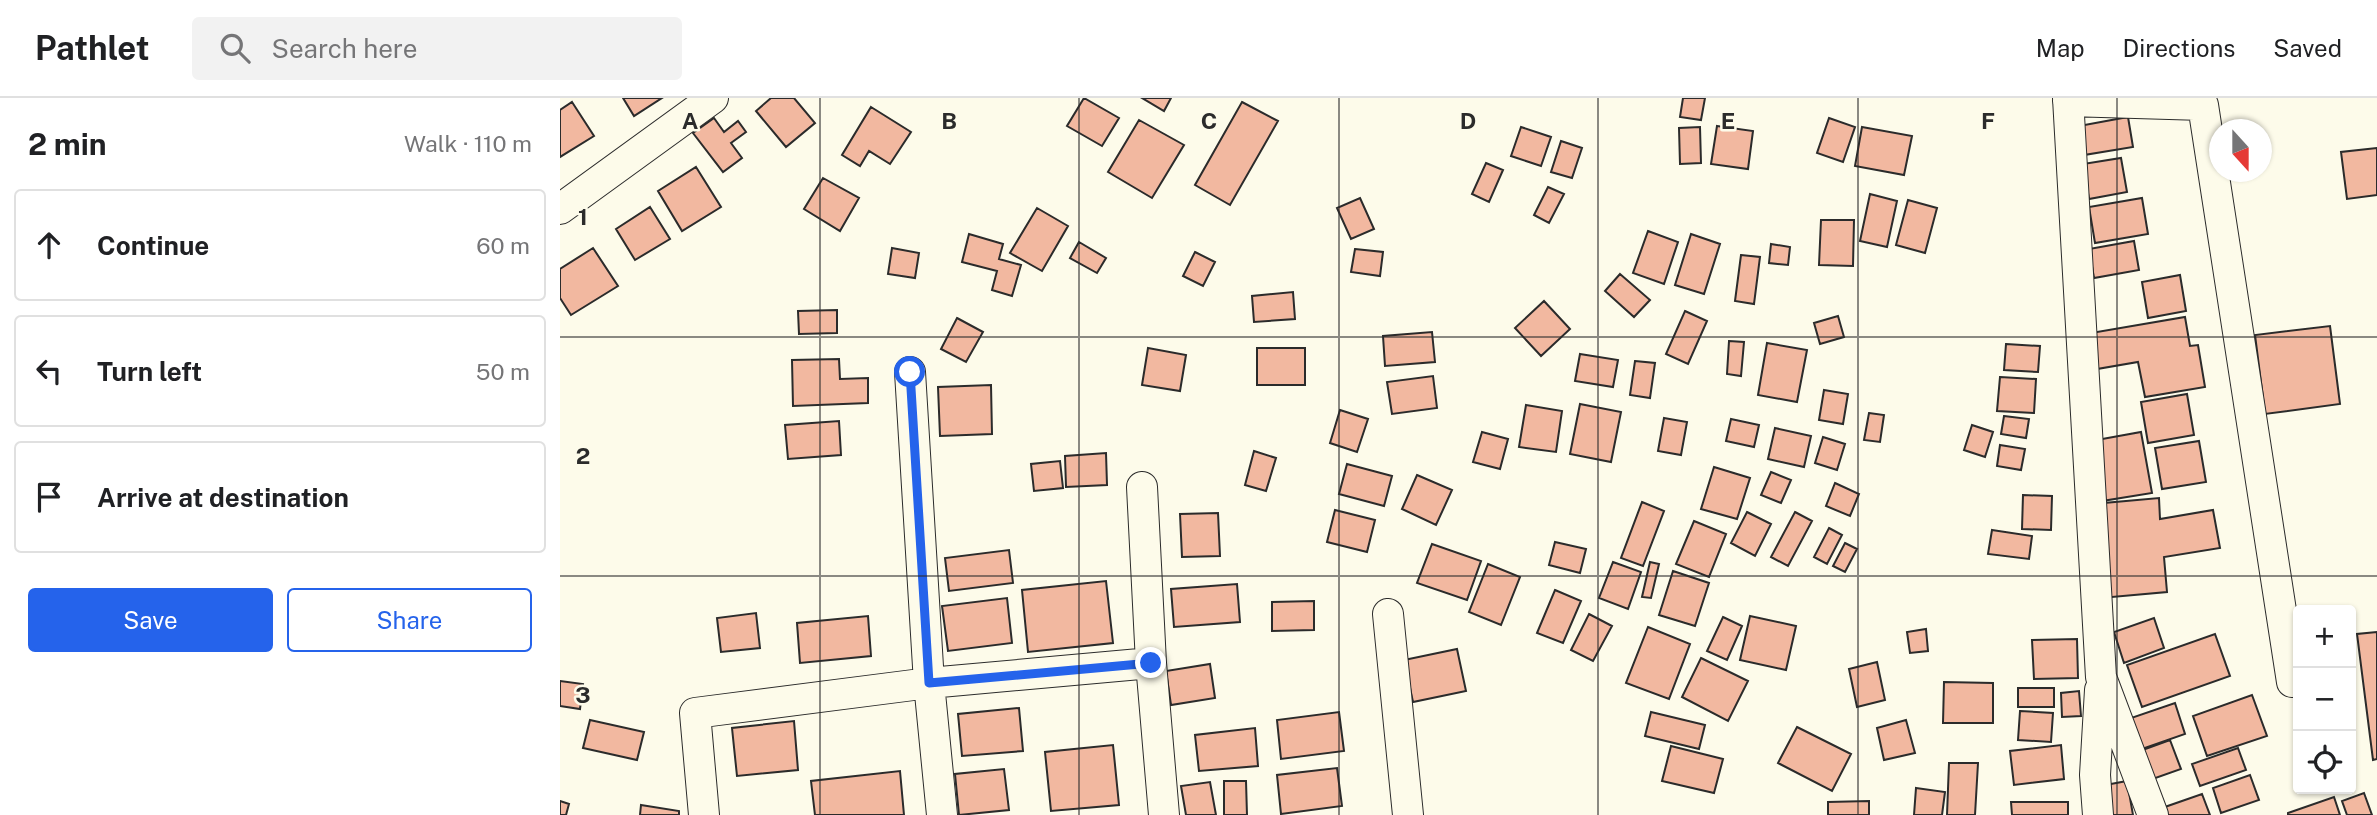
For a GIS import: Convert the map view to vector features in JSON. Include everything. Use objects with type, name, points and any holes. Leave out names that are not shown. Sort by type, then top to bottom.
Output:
[{"type":"street","points":[[560,209],[713,98]]},
{"type":"street","points":[[2098,815],[2095,775],[2101,677],[2068,99],[2203,105],[2292,682]]},
{"type":"street","points":[[910,372],[929,683],[942,815]]},
{"type":"street","points":[[1142,487],[1151,663],[1164,815]]},
{"type":"street","points":[[1388,614],[1408,815]]},
{"type":"street","points":[[704,815],[695,713],[929,683],[1151,663]]},
{"type":"street","points":[[2101,677],[2153,815]]},
{"type":"building","points":[[623,98],[662,98],[634,116]]},
{"type":"building","points":[[771,98],[794,98],[815,123],[786,147],[756,111]]},
{"type":"building","points":[[1084,98],[1119,118],[1102,146],[1067,126]]},
{"type":"building","points":[[1142,98],[1171,98],[1164,111]]},
{"type":"building","points":[[1683,98],[1705,98],[1701,120],[1680,117]]},
{"type":"building","points":[[572,102],[594,136],[560,157],[560,110]]},
{"type":"building","points":[[1242,102],[1278,121],[1230,205],[1195,185]]},
{"type":"building","points":[[871,107],[911,132],[890,164],[869,151],[860,166],[842,155]]},
{"type":"building","points":[[2128,117],[2133,147],[2084,155],[2079,126]]},
{"type":"building","points":[[714,118],[724,132],[738,121],[746,132],[731,143],[742,158],[723,172],[693,133]]},
{"type":"building","points":[[1829,118],[1855,127],[1843,162],[1817,153]]},
{"type":"building","points":[[1139,120],[1184,145],[1152,198],[1108,172]]},
{"type":"building","points":[[1717,126],[1753,131],[1748,169],[1711,164]]},
{"type":"building","points":[[1521,127],[1551,137],[1541,166],[1511,156]]},
{"type":"building","points":[[1700,127],[1701,163],[1680,164],[1679,128]]},
{"type":"building","points":[[1862,127],[1912,136],[1904,175],[1855,166]]},
{"type":"building","points":[[1561,141],[1582,148],[1572,178],[1551,172]]},
{"type":"building","points":[[2377,148],[2377,195],[2347,199],[2341,152]]},
{"type":"building","points":[[2121,158],[2127,192],[2089,199],[2083,164]]},
{"type":"building","points":[[1486,163],[1503,170],[1489,202],[1472,194]]},
{"type":"building","points":[[696,167],[721,207],[682,231],[658,191]]},
{"type":"building","points":[[823,178],[859,198],[840,231],[804,209]]},
{"type":"building","points":[[1548,187],[1564,194],[1549,223],[1534,215]]},
{"type":"building","points":[[1870,194],[1897,201],[1887,247],[1860,241]]},
{"type":"building","points":[[1360,198],[1374,229],[1351,239],[1337,208]]},
{"type":"building","points":[[2142,198],[2148,234],[2095,243],[2089,207]]},
{"type":"building","points":[[1908,200],[1937,208],[1925,253],[1896,245]]},
{"type":"building","points":[[650,207],[670,239],[635,260],[616,229]]},
{"type":"building","points":[[1037,208],[1068,226],[1042,271],[1010,253]]},
{"type":"building","points":[[1821,220],[1854,220],[1853,266],[1819,265]]},
{"type":"building","points":[[1648,231],[1678,242],[1664,284],[1633,273]]},
{"type":"building","points":[[969,234],[1003,244],[999,259],[1021,265],[1012,296],[992,290],[997,271],[962,262]]},
{"type":"building","points":[[1691,234],[1720,244],[1704,294],[1675,285]]},
{"type":"building","points":[[2134,241],[2139,270],[2094,278],[2089,249]]},
{"type":"building","points":[[1079,242],[1106,258],[1097,273],[1070,258]]},
{"type":"building","points":[[1771,244],[1790,247],[1788,265],[1769,263]]},
{"type":"building","points":[[593,248],[618,286],[571,315],[560,298],[560,269]]},
{"type":"building","points":[[892,248],[919,253],[915,278],[888,274]]},
{"type":"building","points":[[1355,249],[1383,252],[1380,276],[1351,272]]},
{"type":"building","points":[[1195,252],[1215,262],[1203,286],[1183,276]]},
{"type":"building","points":[[1741,255],[1760,257],[1754,304],[1735,301]]},
{"type":"building","points":[[1620,274],[1650,300],[1634,317],[1605,291]]},
{"type":"building","points":[[2180,275],[2186,311],[2148,318],[2142,282]]},
{"type":"building","points":[[1293,292],[1295,319],[1254,322],[1252,296]]},
{"type":"building","points":[[1544,301],[1570,329],[1541,356],[1515,328]]},
{"type":"building","points":[[837,310],[837,333],[799,334],[798,311]]},
{"type":"building","points":[[1685,311],[1707,321],[1688,364],[1666,354]]},
{"type":"building","points":[[1838,316],[1844,337],[1820,344],[1814,323]]},
{"type":"building","points":[[2185,317],[2190,346],[2198,345],[2205,387],[2145,397],[2138,362],[2097,369],[2091,333]]},
{"type":"building","points":[[957,318],[983,332],[966,362],[941,349]]},
{"type":"building","points":[[2330,326],[2340,404],[2265,414],[2255,335]]},
{"type":"building","points":[[1432,332],[1435,362],[1385,366],[1383,336]]},
{"type":"building","points":[[1729,341],[1744,342],[1741,376],[1727,374]]},
{"type":"building","points":[[1767,343],[1807,350],[1797,402],[1758,395]]},
{"type":"building","points":[[2006,344],[2040,346],[2038,372],[2004,370]]},
{"type":"building","points":[[1148,348],[1186,355],[1180,391],[1142,385]]},
{"type":"building","points":[[1257,348],[1305,348],[1305,385],[1257,385]]},
{"type":"building","points":[[1580,354],[1618,360],[1613,387],[1575,381]]},
{"type":"building","points":[[839,359],[840,379],[868,378],[868,403],[793,406],[792,360]]},
{"type":"building","points":[[1635,361],[1655,363],[1650,398],[1630,395]]},
{"type":"building","points":[[1433,376],[1437,408],[1392,414],[1387,382]]},
{"type":"building","points":[[2000,377],[2036,379],[2034,413],[1997,411]]},
{"type":"building","points":[[991,385],[992,434],[940,436],[938,387]]},
{"type":"building","points":[[1824,390],[1848,394],[1843,424],[1819,420]]},
{"type":"building","points":[[2187,394],[2194,435],[2148,443],[2141,402]]},
{"type":"building","points":[[1580,404],[1621,412],[1611,462],[1570,454]]},
{"type":"building","points":[[1526,405],[1562,411],[1556,452],[1519,447]]},
{"type":"building","points":[[1340,410],[1368,419],[1357,452],[1330,443]]},
{"type":"building","points":[[1869,413],[1884,415],[1880,442],[1864,440]]},
{"type":"building","points":[[2004,416],[2029,419],[2026,438],[2001,434]]},
{"type":"building","points":[[1664,418],[1687,422],[1681,455],[1658,451]]},
{"type":"building","points":[[1731,419],[1759,425],[1754,447],[1726,441]]},
{"type":"building","points":[[839,421],[841,455],[788,459],[785,425]]},
{"type":"building","points":[[1972,425],[1993,432],[1985,457],[1964,450]]},
{"type":"building","points":[[1775,428],[1811,436],[1804,467],[1768,459]]},
{"type":"building","points":[[1482,432],[1508,439],[1500,469],[1473,462]]},
{"type":"building","points":[[2141,432],[2152,493],[2102,501],[2091,441]]},
{"type":"building","points":[[1823,437],[1845,444],[1837,470],[1815,463]]},
{"type":"building","points":[[2199,441],[2206,482],[2162,489],[2155,448]]},
{"type":"building","points":[[2000,445],[2025,449],[2021,470],[1997,466]]},
{"type":"building","points":[[1254,451],[1276,458],[1266,491],[1245,485]]},
{"type":"building","points":[[1106,453],[1107,485],[1066,487],[1065,456]]},
{"type":"building","points":[[1060,461],[1063,488],[1034,491],[1031,464]]},
{"type":"building","points":[[1347,464],[1392,476],[1384,506],[1339,494]]},
{"type":"building","points":[[1714,467],[1750,478],[1737,519],[1701,509]]},
{"type":"building","points":[[1771,472],[1791,480],[1781,503],[1761,495]]},
{"type":"building","points":[[1417,475],[1452,490],[1436,525],[1402,509]]},
{"type":"building","points":[[1835,483],[1859,494],[1850,516],[1826,506]]},
{"type":"building","points":[[2023,495],[2052,496],[2051,530],[2022,529]]},
{"type":"building","points":[[2159,498],[2160,519],[2213,510],[2220,548],[2164,557],[2167,592],[2101,598],[2093,504]]},
{"type":"building","points":[[1642,502],[1664,511],[1643,566],[1621,558]]},
{"type":"building","points":[[1335,510],[1375,520],[1367,552],[1327,542]]},
{"type":"building","points":[[1747,512],[1771,524],[1755,556],[1731,543]]},
{"type":"building","points":[[1795,512],[1812,521],[1788,566],[1771,557]]},
{"type":"building","points":[[1218,513],[1220,556],[1182,557],[1180,514]]},
{"type":"building","points":[[1694,521],[1726,534],[1709,577],[1676,564]]},
{"type":"building","points":[[1829,528],[1842,535],[1827,564],[1814,557]]},
{"type":"building","points":[[1992,530],[2032,536],[2029,559],[1988,554]]},
{"type":"building","points":[[1555,542],[1586,549],[1580,573],[1549,565]]},
{"type":"building","points":[[1845,543],[1857,549],[1845,572],[1833,566]]},
{"type":"building","points":[[1432,544],[1481,561],[1467,600],[1417,583]]},
{"type":"building","points":[[1009,550],[1013,583],[949,591],[945,558]]},
{"type":"building","points":[[1613,562],[1641,572],[1628,609],[1599,598]]},
{"type":"building","points":[[1650,562],[1659,564],[1651,598],[1642,597]]},
{"type":"building","points":[[1488,564],[1520,577],[1501,625],[1469,612]]},
{"type":"building","points":[[1673,571],[1709,583],[1695,626],[1659,615]]},
{"type":"building","points":[[1106,581],[1113,643],[1028,652],[1022,590]]},
{"type":"building","points":[[1237,584],[1240,622],[1174,627],[1171,589]]},
{"type":"building","points":[[1555,590],[1581,601],[1563,643],[1537,633]]},
{"type":"building","points":[[1007,598],[1012,643],[948,651],[942,606]]},
{"type":"building","points":[[1314,601],[1314,630],[1272,631],[1272,602]]},
{"type":"building","points":[[756,613],[760,648],[721,652],[717,618]]},
{"type":"building","points":[[1589,614],[1612,626],[1593,661],[1571,650]]},
{"type":"building","points":[[868,616],[871,656],[800,663],[797,623]]},
{"type":"building","points":[[1750,616],[1796,626],[1786,670],[1740,660]]},
{"type":"building","points":[[1723,617],[1742,626],[1727,660],[1707,651]]},
{"type":"building","points":[[2154,618],[2164,648],[2124,663],[2114,632]]},
{"type":"building","points":[[1648,627],[1690,644],[1669,699],[1626,683]]},
{"type":"building","points":[[1926,629],[1928,651],[1910,653],[1907,632]]},
{"type":"building","points":[[2377,632],[2377,759],[2373,760],[2357,634]]},
{"type":"building","points":[[2215,634],[2230,676],[2142,707],[2127,665]]},
{"type":"building","points":[[2077,639],[2078,678],[2034,679],[2032,640]]},
{"type":"building","points":[[1457,649],[1466,691],[1413,702],[1404,660]]},
{"type":"building","points":[[1701,658],[1748,681],[1728,721],[1682,697]]},
{"type":"building","points":[[1877,662],[1885,700],[1857,707],[1849,669]]},
{"type":"building","points":[[1210,664],[1215,698],[1171,705],[1166,671]]},
{"type":"building","points":[[560,681],[583,684],[580,709],[560,706]]},
{"type":"building","points":[[1944,682],[1993,683],[1993,723],[1943,723]]},
{"type":"building","points":[[2018,688],[2054,688],[2054,707],[2018,707]]},
{"type":"building","points":[[2079,691],[2081,716],[2062,717],[2061,693]]},
{"type":"building","points":[[2252,695],[2267,736],[2207,756],[2193,716]]},
{"type":"building","points":[[2175,703],[2185,734],[2142,749],[2131,718]]},
{"type":"building","points":[[1019,708],[1023,751],[962,756],[958,714]]},
{"type":"building","points":[[2020,711],[2053,713],[2051,742],[2018,740]]},
{"type":"building","points":[[1339,712],[1344,751],[1281,759],[1277,720]]},
{"type":"building","points":[[1651,712],[1705,725],[1699,749],[1645,736]]},
{"type":"building","points":[[590,720],[644,732],[637,760],[583,748]]},
{"type":"building","points":[[1906,720],[1915,753],[1884,760],[1877,728]]},
{"type":"building","points":[[794,721],[798,770],[737,776],[732,728]]},
{"type":"building","points":[[1797,727],[1851,754],[1832,791],[1778,763]]},
{"type":"building","points":[[1255,728],[1258,766],[1199,771],[1195,735]]},
{"type":"building","points":[[2170,740],[2181,769],[2147,781],[2137,752]]},
{"type":"building","points":[[1113,745],[1119,805],[1051,811],[1045,752]]},
{"type":"building","points":[[2061,745],[2064,779],[2014,785],[2010,751]]},
{"type":"building","points":[[1671,746],[1723,759],[1714,793],[1662,781]]},
{"type":"building","points":[[2238,748],[2246,770],[2200,786],[2192,764]]},
{"type":"building","points":[[1949,763],[1978,763],[1975,815],[1947,815]]},
{"type":"building","points":[[1337,768],[1342,806],[1281,814],[1277,775]]},
{"type":"building","points":[[1004,769],[1009,810],[959,815],[955,774]]},
{"type":"building","points":[[900,771],[904,815],[815,815],[811,781]]},
{"type":"building","points":[[2250,775],[2259,800],[2221,813],[2213,788]]},
{"type":"building","points":[[1224,781],[1246,781],[1247,815],[1224,815]]},
{"type":"building","points":[[2127,781],[2133,815],[2105,815],[2100,786]]},
{"type":"building","points":[[1210,782],[1216,815],[1186,815],[1181,786]]},
{"type":"building","points":[[1916,788],[1945,792],[1942,815],[1914,815]]},
{"type":"building","points":[[2364,793],[2372,815],[2347,815],[2342,801]]},
{"type":"building","points":[[2202,794],[2210,815],[2164,815],[2162,808]]},
{"type":"building","points":[[2334,797],[2340,815],[2288,815],[2288,813]]},
{"type":"building","points":[[560,801],[569,804],[566,815],[560,815]]},
{"type":"building","points":[[1869,801],[1869,815],[1828,815],[1828,802]]},
{"type":"building","points":[[2011,802],[2068,802],[2068,815],[2012,815]]},
{"type":"building","points":[[641,805],[679,811],[679,815],[640,815]]},
{"type":"route","points":[[910,372],[929,683],[1151,663]]}]
